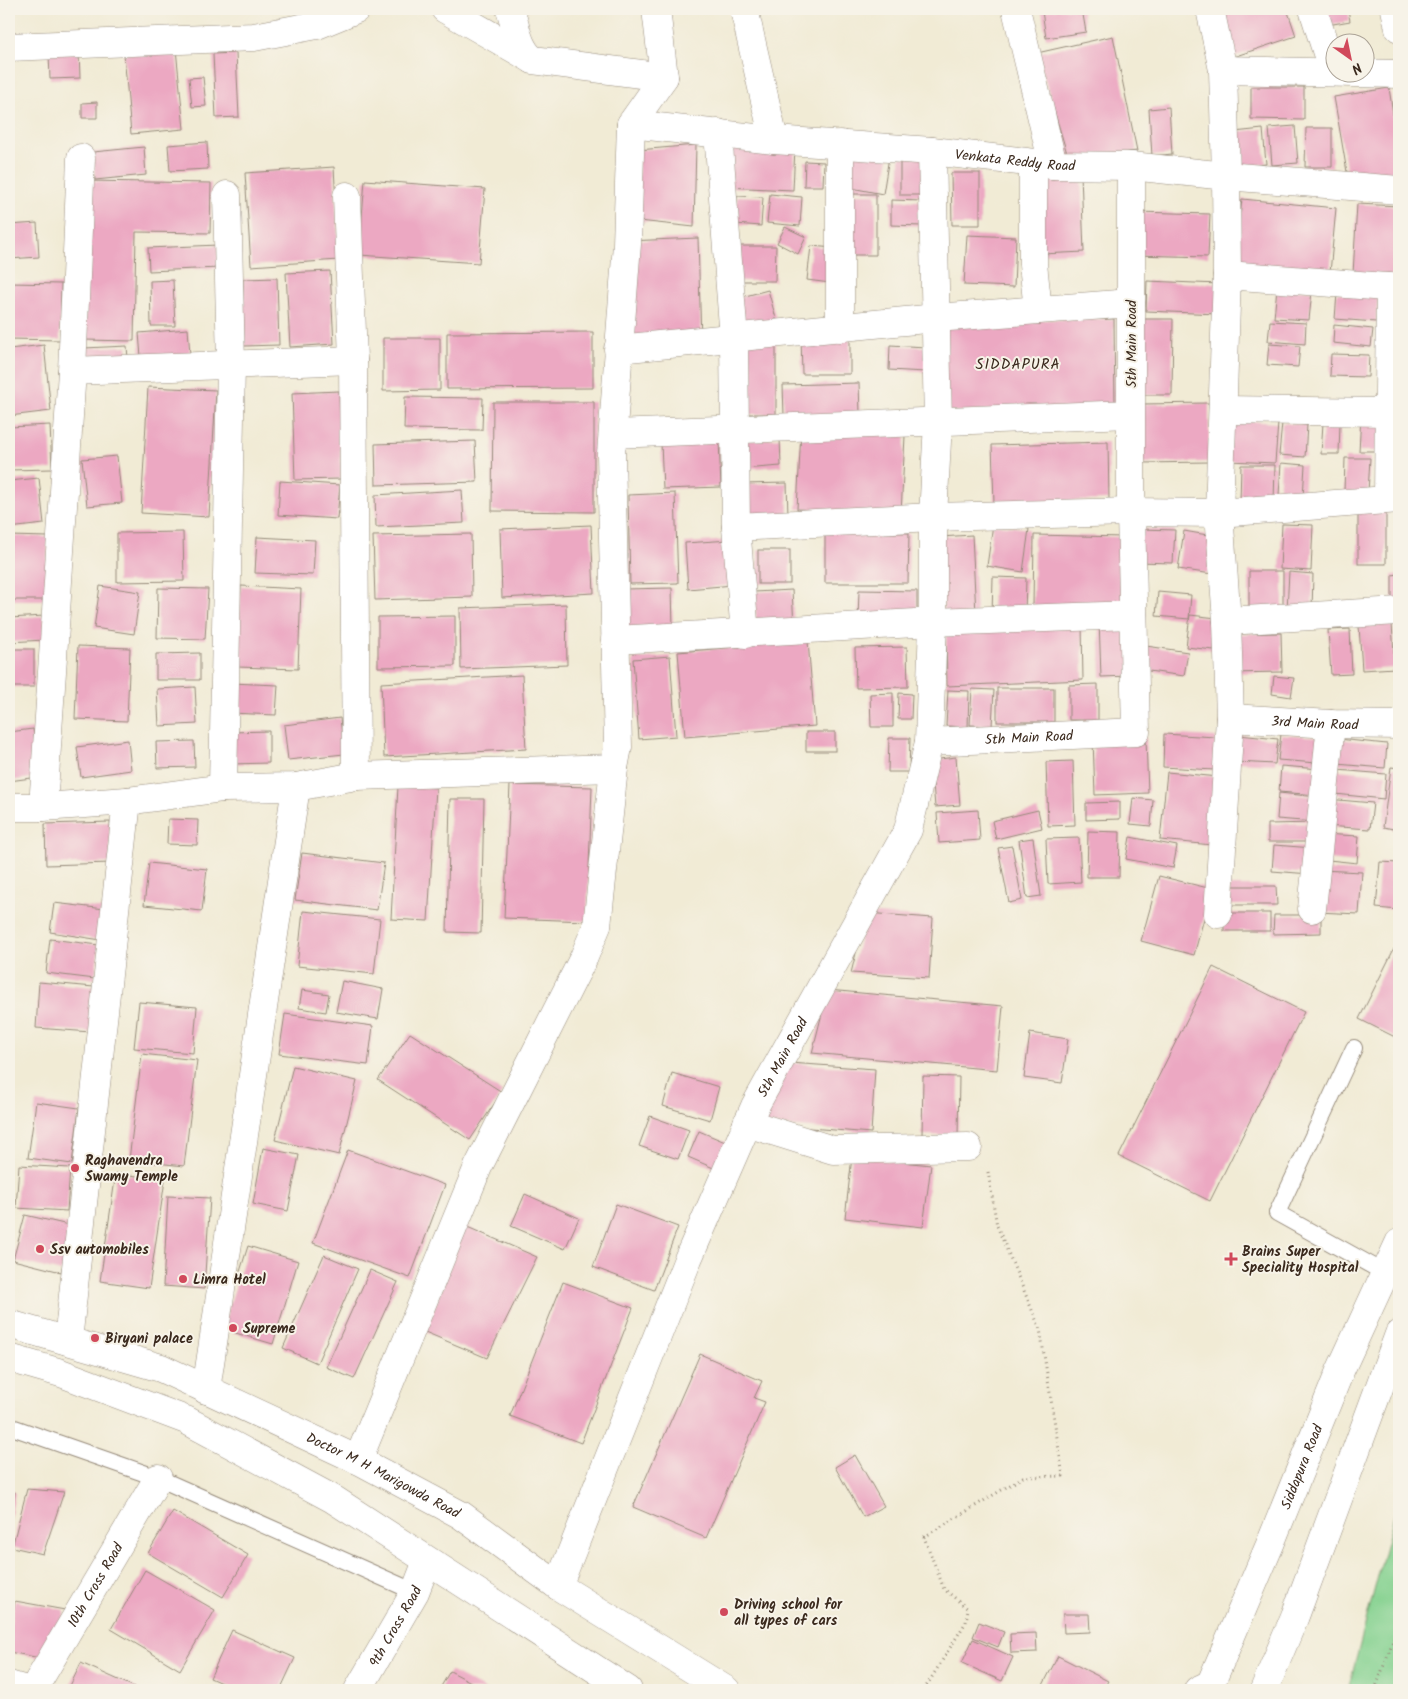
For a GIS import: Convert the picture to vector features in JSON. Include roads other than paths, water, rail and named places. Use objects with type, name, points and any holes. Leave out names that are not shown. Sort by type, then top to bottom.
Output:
[{"type":"street","points":[[9,46],[254,37],[317,25],[356,9]]},
{"type":"street","points":[[445,9],[533,60],[664,77]]},
{"type":"street","points":[[510,9],[522,47],[526,55],[533,60]]},
{"type":"street","points":[[358,1460],[478,1167],[584,958],[597,926],[614,768],[618,747],[612,454],[626,244],[631,124],[664,77],[656,9]]},
{"type":"street","points":[[744,9],[774,140]]},
{"type":"street","points":[[1016,9],[1043,164],[1034,264],[1038,310]]},
{"type":"street","points":[[1210,9],[1222,70],[1227,275],[1219,513],[1227,621],[1230,718],[1218,914]]},
{"type":"street","points":[[1313,9],[1326,50]]},
{"type":"street","points":[[1395,9],[1399,28]]},
{"type":"street","points":[[1222,70],[1326,72]]},
{"type":"street","points":[[1376,73],[1399,74]]},
{"type":"street","name":"Venkata Reddy Road","points":[[631,124],[774,140],[932,151],[1043,164],[1131,166],[1399,190]]},
{"type":"street","points":[[718,133],[734,339],[736,527],[745,634]]},
{"type":"street","points":[[840,144],[840,328]]},
{"type":"street","points":[[929,742],[938,422],[932,151]]},
{"type":"street","points":[[43,807],[72,371],[81,158]]},
{"type":"street","name":"5th Main Road","points":[[558,1586],[688,1259],[747,1123],[908,830],[929,742],[1136,732],[1130,414],[1131,166]]},
{"type":"street","points":[[223,788],[231,364],[227,195]]},
{"type":"street","points":[[347,196],[353,360],[356,776]]},
{"type":"street","points":[[736,527],[934,517],[1131,512],[1219,513],[1393,499],[1389,412],[1395,288],[1227,275]]},
{"type":"street","points":[[618,349],[936,318],[1131,303]]},
{"type":"street","points":[[72,371],[353,360]]},
{"type":"street","points":[[1223,410],[1389,412]]},
{"type":"street","points":[[613,434],[1130,414]]},
{"type":"street","points":[[1227,621],[1399,611]]},
{"type":"street","points":[[615,640],[933,622],[1133,615]]},
{"type":"street","name":"3rd Main Road","points":[[1230,718],[1331,724],[1399,725]]},
{"type":"street","points":[[1312,909],[1331,724]]},
{"type":"street","points":[[9,807],[43,807],[127,801],[223,788],[296,788],[356,776],[614,768]]},
{"type":"street","points":[[206,1390],[296,788]]},
{"type":"street","points":[[68,1341],[127,801]]},
{"type":"street","points":[[747,1123],[833,1150],[968,1147]]},
{"type":"street","name":"Siddapura Road","points":[[1205,1688],[1271,1542],[1340,1371],[1399,1243]]},
{"type":"street","name":"Doctor M H Marigowda Road","points":[[9,1324],[161,1368],[358,1460],[461,1515],[558,1586],[726,1690]]},
{"type":"street","points":[[1264,1690],[1295,1616],[1399,1334]]},
{"type":"street","points":[[9,1358],[61,1373],[186,1420],[333,1499],[628,1690]]},
{"type":"street","name":"10th Cross Road","points":[[33,1690],[158,1478]]},
{"type":"street","name":"9th Cross Road","points":[[358,1690],[415,1592],[427,1561]]},
{"type":"street","points":[[9,1685],[26,1690]]},
{"type":"lane","points":[[1354,1048],[1277,1212],[1385,1273]]},
{"type":"lane","points":[[9,1426],[158,1478],[415,1592]]},
{"type":"place","name":"Raghavendra Swamy Temple","points":[[75,1168]]},
{"type":"place","name":"Ssv automobiles","points":[[40,1249]]},
{"type":"place","name":"Brains Super Speciality Hospital","points":[[1231,1259]]},
{"type":"place","name":"Limra Hotel","points":[[183,1279]]},
{"type":"place","name":"Supreme","points":[[233,1328]]},
{"type":"place","name":"Biryani palace","points":[[95,1338]]},
{"type":"place","name":"Driving school for all types of cars","points":[[724,1612]]},
{"type":"district","name":"SIDDAPURA","points":[[1018,364]]}]
